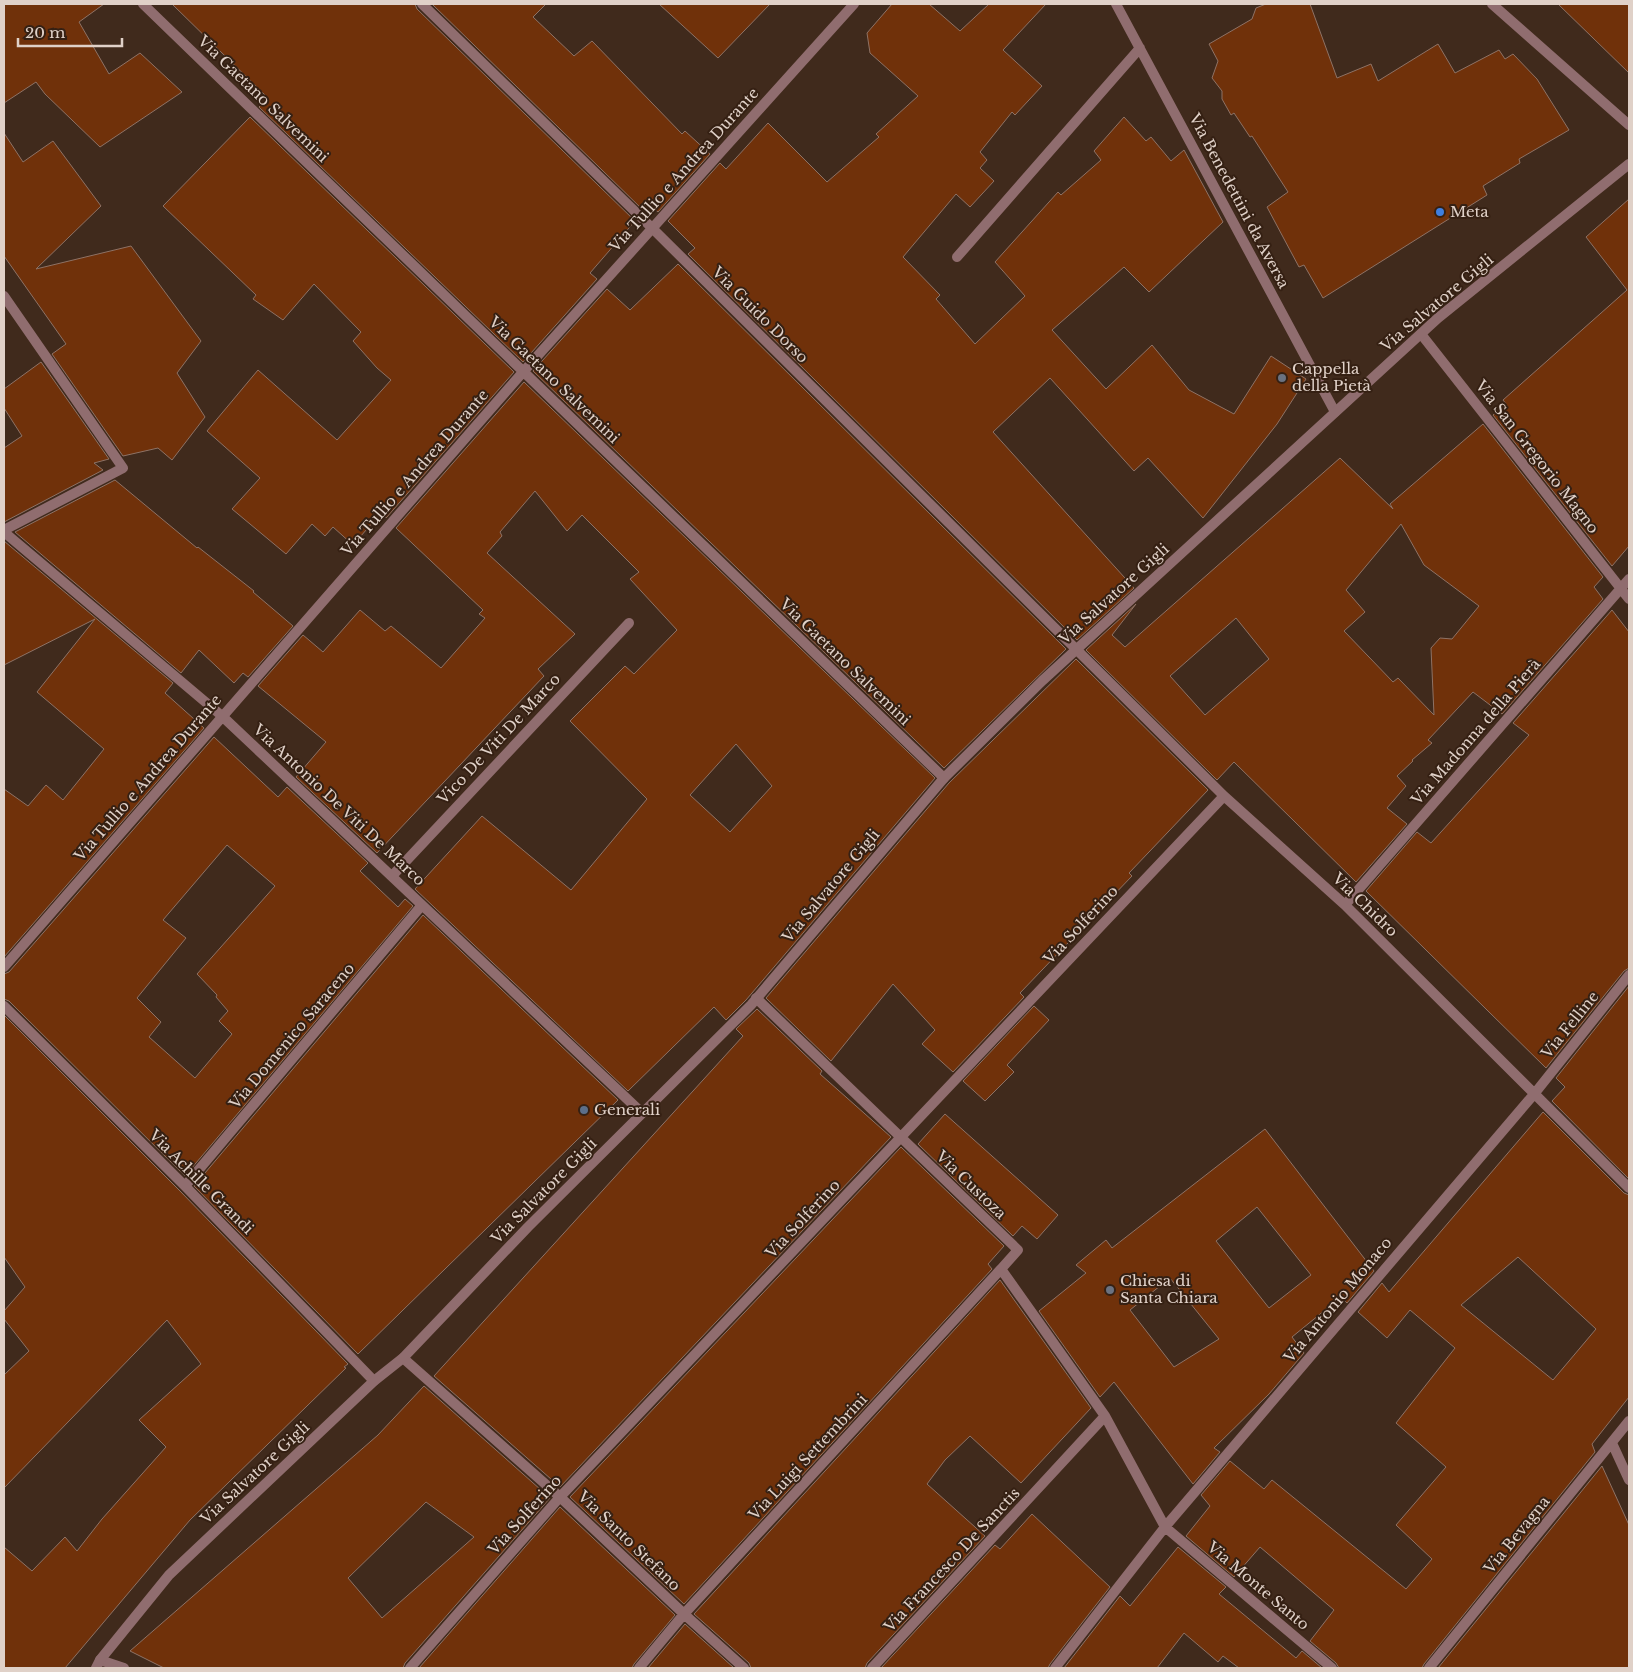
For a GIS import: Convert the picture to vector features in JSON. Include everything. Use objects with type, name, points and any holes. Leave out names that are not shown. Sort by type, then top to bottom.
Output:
[{"type":"street","name":"Via Gaetano Salvemini","points":[[143,4],[944,778]]},
{"type":"street","name":"Via Guido Dorso","points":[[422,4],[652,228],[1076,649]]},
{"type":"street","name":"Via Tullio e Andrea Durante","points":[[4,967],[523,372],[854,4]]},
{"type":"street","name":"Via Benedettini da Aversa","points":[[1116,4],[1335,412]]},
{"type":"street","points":[[1492,4],[1629,125]]},
{"type":"street","points":[[957,257],[1140,48]]},
{"type":"street","name":"Via Salvatore Gigli","points":[[98,1664],[169,1575],[374,1381],[403,1358],[528,1227],[756,998],[944,778],[1042,680],[1438,318],[1629,164]]},
{"type":"street","points":[[4,296],[123,468],[4,531]]},
{"type":"street","name":"Via San Gregorio Magno","points":[[1421,334],[1629,599]]},
{"type":"street","name":"Via Antonio De Viti De Marco","points":[[4,531],[222,716],[642,1113]]},
{"type":"street","name":"Via Madonna della Pierà","points":[[1345,905],[1629,579]]},
{"type":"street","name":"Vico De Viti De Marco","points":[[392,876],[628,623]]},
{"type":"street","name":"Via Chidro","points":[[1076,649],[1224,796],[1345,905],[1629,1188]]},
{"type":"street","name":"Via Solferino","points":[[410,1668],[560,1497],[1224,796]]},
{"type":"street","name":"Via Domenico Saraceno","points":[[185,1186],[422,904]]},
{"type":"street","name":"Via Felline","points":[[1535,1093],[1629,975]]},
{"type":"street","name":"Via Custoza","points":[[756,998],[1018,1250],[1001,1269]]},
{"type":"street","name":"Via Achille Grandi","points":[[4,1006],[185,1186],[374,1381]]},
{"type":"street","name":"Via Antonio Monaco","points":[[1055,1668],[1165,1527],[1535,1093]]},
{"type":"street","points":[[1001,1269],[1105,1416],[1165,1527]]},
{"type":"street","name":"Via Luigi Settembrini","points":[[639,1668],[684,1614],[1001,1269]]},
{"type":"street","name":"Via Santo Stefano","points":[[403,1358],[560,1497],[744,1668]]},
{"type":"street","name":"Via Francesco De Sanctis","points":[[872,1668],[1105,1416]]},
{"type":"street","name":"Via Bevagna","points":[[1429,1668],[1629,1421]]},
{"type":"street","points":[[1612,1443],[1629,1480]]},
{"type":"street","name":"Via Monte Santo","points":[[1165,1527],[1332,1668]]},
{"type":"street","points":[[98,1664],[124,1668]]},
{"type":"building","points":[[4,4],[104,4],[79,22],[109,74],[140,53],[182,92],[100,147],[45,94],[36,82],[4,103]]},
{"type":"building","points":[[172,4],[415,4],[417,9],[635,221],[590,273],[597,279],[523,362],[259,107],[268,98]]},
{"type":"building","points":[[432,4],[546,4],[533,17],[574,56],[592,41],[682,134],[685,131],[710,154],[658,212],[650,205],[644,211]]},
{"type":"building","points":[[659,4],[770,4],[718,58]]},
{"type":"building","points":[[892,4],[929,4],[960,31],[989,4],[1046,4],[1003,50],[1042,86],[1015,115],[1012,112],[980,152],[987,160],[980,168],[994,181],[970,207],[956,194],[903,257],[940,295],[936,299],[975,344],[1025,296],[995,262],[1058,192],[1061,195],[1101,160],[1094,151],[1124,117],[1146,141],[1151,137],[1171,161],[1184,150],[1223,222],[1149,292],[1124,267],[1052,330],[1106,389],[1152,345],[1189,390],[1234,414],[1271,356],[1306,379],[1277,424],[1203,518],[1148,458],[1134,471],[1050,378],[993,432],[1134,588],[1077,640],[688,254],[695,248],[668,221],[720,163],[726,169],[768,123],[827,182],[879,137],[876,134],[918,96],[870,53],[867,33]]},
{"type":"building","points":[[1266,4],[1310,4],[1337,78],[1371,64],[1378,81],[1438,44],[1455,73],[1499,50],[1505,59],[1513,54],[1537,79],[1569,130],[1519,159],[1520,163],[1483,186],[1487,195],[1323,298],[1304,265],[1299,267],[1267,207],[1288,192],[1252,136],[1250,137],[1234,113],[1231,115],[1222,99],[1222,91],[1212,78],[1218,61],[1209,44],[1252,19],[1256,8]]},
{"type":"building","points":[[1558,4],[1629,4],[1629,73]]},
{"type":"building","points":[[250,117],[514,372],[386,518],[381,513],[353,545],[333,527],[325,536],[312,524],[286,554],[232,509],[260,478],[207,431],[258,370],[337,440],[391,380],[377,368],[353,341],[361,332],[314,284],[283,320],[253,299],[256,295],[163,206]]},
{"type":"building","points":[[4,133],[23,162],[53,141],[101,206],[36,269],[131,246],[201,341],[177,373],[205,417],[172,460],[158,448],[123,456],[52,354],[66,344],[4,256]]},
{"type":"building","points":[[1629,199],[1629,546],[1612,566],[1493,415],[1506,404],[1503,400],[1627,290],[1586,237]]},
{"type":"building","points":[[678,264],[1066,649],[944,768],[533,371],[607,289],[630,310]]},
{"type":"building","points":[[41,362],[109,459],[94,463],[103,470],[4,522],[4,448],[22,436],[4,408],[4,389]]},
{"type":"building","points":[[524,382],[935,778],[746,1000],[726,1020],[714,1007],[628,1091],[415,889],[482,816],[571,890],[647,799],[570,721],[625,666],[634,674],[677,630],[630,579],[639,572],[582,515],[567,531],[535,491],[500,532],[502,536],[487,553],[575,634],[538,669],[544,676],[377,853],[296,777],[326,742],[258,686],[303,635],[323,652],[360,610],[385,631],[391,626],[441,668],[485,618],[479,614],[483,610],[396,528]],"holes":[[[736,744],[772,786],[730,832],[690,795]]]},
{"type":"building","points":[[1483,424],[1603,577],[1594,587],[1603,599],[1502,714],[1473,692],[1428,740],[1432,743],[1397,776],[1406,786],[1387,808],[1407,824],[1356,882],[1234,762],[1217,780],[1086,650],[1136,604],[1112,635],[1125,647],[1340,458],[1393,509],[1390,504]],"holes":[[[1401,524],[1424,565],[1479,606],[1452,639],[1440,638],[1431,648],[1434,715],[1398,678],[1393,682],[1344,631],[1365,612],[1346,590]],[[1236,618],[1269,659],[1205,715],[1170,676]]]},
{"type":"building","points":[[115,480],[197,548],[254,591],[293,626],[248,677],[243,673],[234,683],[199,650],[181,673],[15,532]]},
{"type":"building","points":[[4,541],[173,683],[165,693],[204,728],[4,957],[4,789],[28,806],[46,785],[63,800],[104,749],[37,692],[95,619],[4,665]]},
{"type":"building","points":[[1612,610],[1629,632],[1629,968],[1624,971],[1546,1068],[1366,891],[1417,832],[1431,843],[1529,735],[1513,723]]},
{"type":"building","points":[[1076,659],[1208,790],[1129,873],[1132,876],[1020,993],[1024,997],[953,1072],[922,1044],[935,1030],[893,984],[831,1061],[766,998],[949,783]]},
{"type":"building","points":[[214,737],[278,797],[287,787],[368,863],[360,871],[398,907],[405,899],[413,906],[185,1176],[9,1001],[4,999],[4,974],[9,972]],"holes":[[[227,845],[275,886],[197,974],[217,995],[216,997],[228,1011],[219,1021],[232,1034],[195,1078],[149,1037],[161,1022],[137,998],[186,938],[163,920]]]},
{"type":"building","points":[[423,915],[618,1100],[358,1354],[194,1186]]},
{"type":"building","points":[[1629,986],[1629,1179],[1552,1101],[1565,1087],[1556,1078]]},
{"type":"building","points":[[1034,1006],[1049,1020],[1007,1065],[1014,1072],[985,1101],[963,1081]]},
{"type":"building","points":[[757,1009],[822,1071],[820,1074],[891,1137],[560,1487],[434,1376],[743,1036],[736,1029]]},
{"type":"building","points":[[4,1015],[180,1191],[348,1364],[190,1520],[65,1668],[4,1668],[4,1547],[32,1571],[65,1537],[77,1551],[102,1519],[166,1447],[139,1420],[201,1364],[167,1320],[4,1488],[4,1375],[29,1351],[4,1319],[4,1311],[25,1287],[4,1257]]},
{"type":"building","points":[[1543,1112],[1624,1193],[1629,1195],[1629,1397],[1592,1444],[1595,1452],[1422,1668],[1339,1668],[1336,1663],[1310,1641],[1334,1610],[1260,1547],[1234,1577],[1186,1536],[1210,1506],[1201,1495],[1230,1461],[1264,1489],[1272,1480],[1406,1589],[1432,1559],[1396,1525],[1446,1467],[1396,1423],[1455,1348],[1410,1310],[1387,1338],[1358,1312],[1382,1283],[1389,1292]],"holes":[[[1518,1257],[1596,1329],[1553,1380],[1461,1305]]]},
{"type":"building","points":[[945,1114],[1058,1215],[1037,1239],[1022,1226],[1013,1236],[918,1144]]},
{"type":"building","name":"Chiesa di Santa Chiara","points":[[1265,1129],[1374,1271],[1347,1303],[1341,1297],[1292,1337],[1304,1353],[1269,1394],[1214,1448],[1220,1452],[1193,1484],[1114,1382],[1100,1397],[1039,1311],[1086,1273],[1076,1265],[1106,1240],[1112,1248]],"holes":[[[1257,1207],[1311,1275],[1269,1308],[1216,1241]],[[1170,1278],[1219,1339],[1174,1367],[1130,1310]]]},
{"type":"building","points":[[901,1147],[1004,1246],[988,1264],[992,1269],[684,1604],[570,1497]]},
{"type":"building","points":[[1000,1280],[1091,1408],[1021,1483],[970,1436],[945,1460],[927,1484],[985,1536],[867,1663],[865,1668],[751,1668],[749,1663],[694,1614]]},
{"type":"building","points":[[424,1386],[550,1498],[405,1663],[403,1668],[164,1668],[130,1651],[378,1435]],"holes":[[[426,1502],[474,1537],[382,1618],[348,1578]]]},
{"type":"building","points":[[1602,1466],[1629,1525],[1629,1668],[1438,1668]]},
{"type":"building","points":[[560,1507],[675,1615],[632,1668],[419,1668]]},
{"type":"building","points":[[1032,1514],[1110,1587],[1048,1668],[881,1668],[995,1545],[1000,1549]]},
{"type":"building","points":[[1178,1547],[1226,1587],[1219,1594],[1296,1658],[1302,1651],[1322,1668],[1239,1668],[1223,1656],[1218,1662],[1184,1633],[1157,1668],[1064,1668],[1120,1596],[1130,1606]]},
{"type":"building","points":[[685,1624],[734,1668],[648,1668]]},
{"type":"place","name":"Meta","points":[[1440,212]]},
{"type":"place","name":"Cappella della Pietà","points":[[1282,378]]},
{"type":"place","name":"Generali","points":[[584,1110]]},
{"type":"place","name":"Chiesa di Santa Chiara","points":[[1110,1290]]}]
